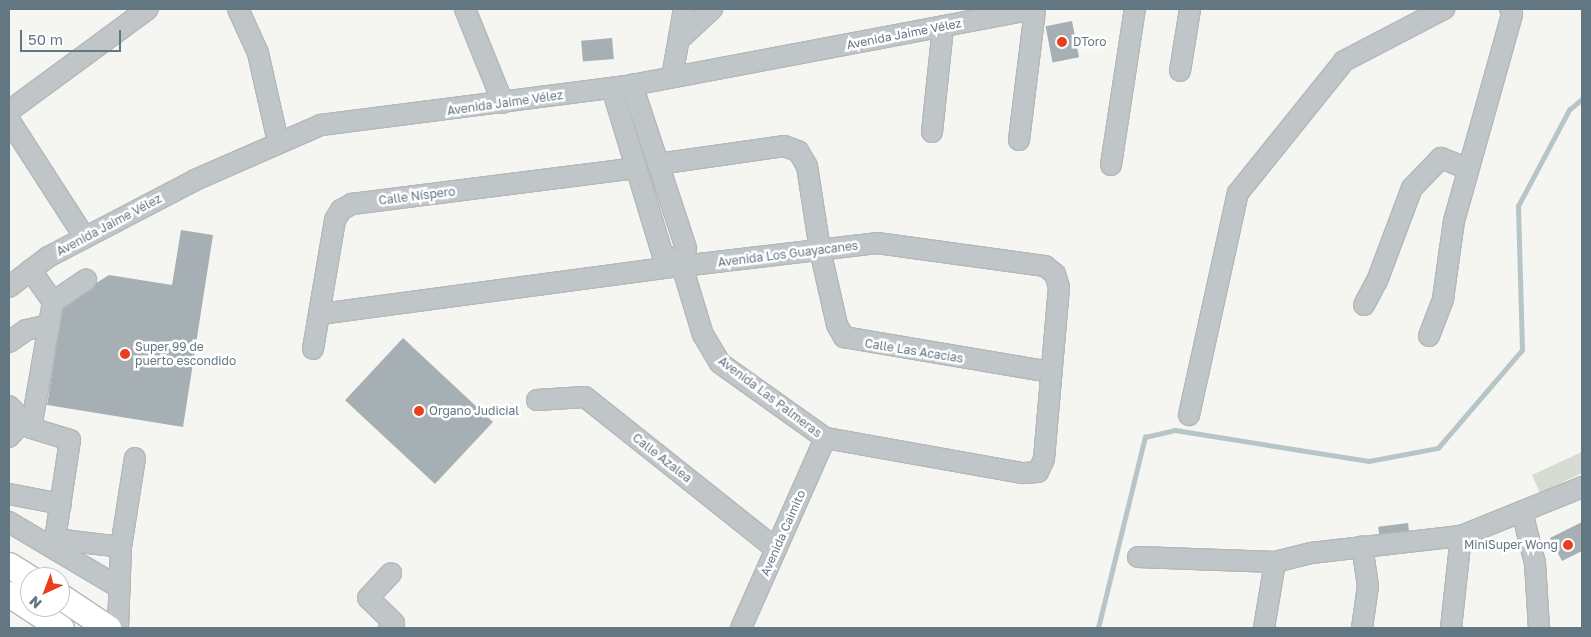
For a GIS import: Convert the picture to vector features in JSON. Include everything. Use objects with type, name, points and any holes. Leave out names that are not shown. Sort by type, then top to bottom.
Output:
[{"type":"main road","points":[[9,565],[20,572]]},
{"type":"main road","points":[[9,594],[61,628]]},
{"type":"main road","points":[[70,603],[108,628]]},
{"type":"street","points":[[9,111],[148,9]]},
{"type":"street","points":[[238,9],[258,53],[278,142]]},
{"type":"street","points":[[465,9],[504,103]]},
{"type":"street","points":[[672,77],[682,36],[684,9]]},
{"type":"street","points":[[682,36],[712,9]]},
{"type":"street","points":[[1019,140],[1034,9]]},
{"type":"street","name":"Avenida Jaime Vélez","points":[[9,286],[31,270],[85,238],[278,142],[321,126],[622,86],[1034,9]]},
{"type":"street","points":[[1111,164],[1135,9]]},
{"type":"street","points":[[1180,71],[1190,9]]},
{"type":"street","points":[[1189,415],[1229,219],[1247,179],[1344,61],[1444,9]]},
{"type":"street","points":[[1429,336],[1443,299],[1454,221],[1514,11]]},
{"type":"street","points":[[932,132],[943,27]]},
{"type":"street","points":[[622,86],[636,168],[662,252],[682,266]]},
{"type":"street","name":"Avenida Las Palmeras","points":[[622,86],[658,164],[686,248],[682,266],[709,350],[720,363],[825,438],[1022,473],[1038,472]]},
{"type":"street","points":[[9,120],[85,238]]},
{"type":"street","name":"Calle Las Acacias","points":[[658,164],[784,146],[798,151],[807,166],[820,250],[837,325],[844,337],[1050,372]]},
{"type":"street","points":[[1364,305],[1378,282],[1412,188],[1441,158],[1468,169]]},
{"type":"street","name":"Calle Níspero","points":[[313,349],[335,220],[352,204],[636,168]]},
{"type":"street","name":"Avenida Los Guayacanes","points":[[320,314],[682,266],[877,243],[1045,266],[1056,274],[1058,286],[1044,459],[1038,472]]},
{"type":"street","points":[[9,437],[27,425],[53,302],[31,270]]},
{"type":"street","points":[[53,302],[86,280]]},
{"type":"street","points":[[9,342],[26,330],[49,325]]},
{"type":"street","name":"Calle Azalea","points":[[537,400],[585,397],[776,549]]},
{"type":"street","points":[[9,406],[27,425],[70,440],[53,544]]},
{"type":"street","name":"Avenida Caimito","points":[[741,628],[825,438]]},
{"type":"street","points":[[118,628],[121,547],[135,458]]},
{"type":"street","points":[[1138,557],[1275,562],[1362,546],[1461,536],[1582,487]]},
{"type":"street","points":[[9,494],[61,504]]},
{"type":"street","points":[[1522,512],[1535,563],[1539,628]]},
{"type":"street","points":[[9,522],[53,544],[120,588]]},
{"type":"street","points":[[1451,628],[1461,536]]},
{"type":"street","points":[[53,544],[121,547]]},
{"type":"street","points":[[1362,546],[1368,586],[1362,628]]},
{"type":"street","points":[[1264,628],[1275,562]]},
{"type":"street","points":[[389,628],[394,623],[368,598],[391,573]]},
{"type":"shaded area","points":[[1582,452],[1582,473],[1540,493],[1532,475]]},
{"type":"building","name":"DToro","points":[[1072,21],[1079,57],[1053,62],[1045,26]]},
{"type":"building","points":[[612,38],[614,59],[583,62],[581,41]]},
{"type":"building","name":"Super 99 de puerto escondido","points":[[181,230],[213,235],[183,427],[47,405],[63,304],[109,275],[172,285]]},
{"type":"building","name":"Organo Judicial","points":[[403,338],[493,422],[435,484],[345,400]]},
{"type":"building","name":"MiniSuper Wong","points":[[1582,522],[1582,551],[1562,561],[1550,538]]},
{"type":"building","points":[[1408,523],[1410,539],[1380,543],[1378,527]]},
{"type":"waterway","points":[[1098,628],[1145,437],[1175,430],[1369,461],[1438,448],[1522,350],[1518,206],[1569,110],[1582,99]]},
{"type":"place","name":"DToro","points":[[1062,42]]},
{"type":"place","name":"Super 99 de puerto escondido","points":[[125,354]]},
{"type":"place","name":"Organo Judicial","points":[[419,411]]},
{"type":"place","name":"MiniSuper Wong","points":[[1568,545]]}]
